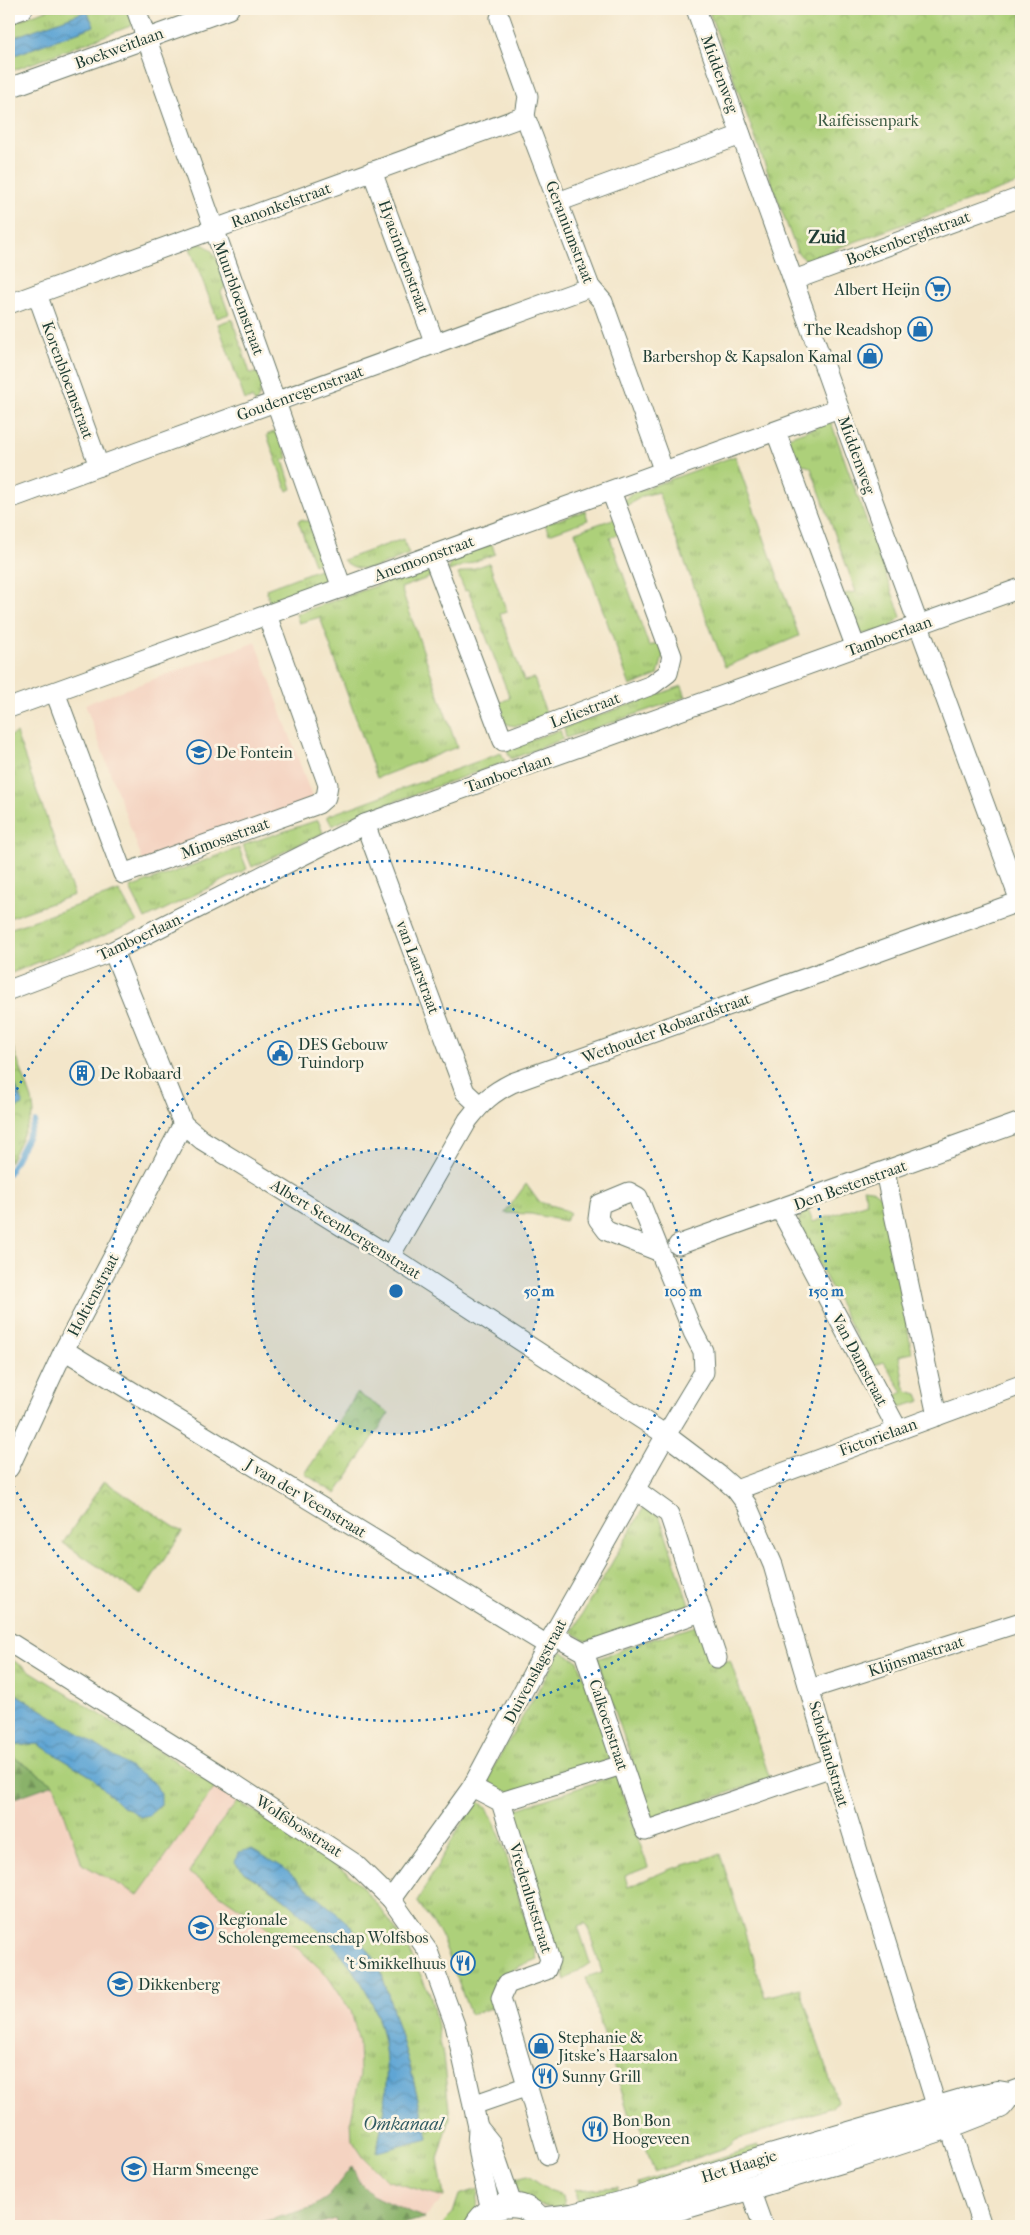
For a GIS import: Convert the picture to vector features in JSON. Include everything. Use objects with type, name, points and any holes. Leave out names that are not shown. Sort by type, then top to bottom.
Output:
[{"type":"main road","name":"Het Haagje","points":[[543,2223],[635,2200],[743,2165],[943,2117],[1000,2106],[1016,2093]]},
{"type":"main road","name":"Het Haagje","points":[[618,2226],[858,2156],[943,2117]]},
{"type":"main road","points":[[493,2213],[530,2210],[543,2223]]},
{"type":"street","points":[[9,14],[23,9]]},
{"type":"street","name":"Muurbloemstraat","points":[[136,9],[342,588]]},
{"type":"street","name":"Boekweitlaan","points":[[9,88],[229,9]]},
{"type":"street","name":"Middenweg","points":[[696,9],[839,408],[1021,902]]},
{"type":"street","name":"Geraniumstraat","points":[[500,18],[528,96],[525,116],[590,287],[603,302],[664,472]]},
{"type":"street","name":"Ranonkelstraat","points":[[9,304],[525,116]]},
{"type":"street","points":[[558,202],[741,135]]},
{"type":"street","name":"Hyacinthenstraat","points":[[372,171],[435,344]]},
{"type":"street","name":"Boekenberghstraat","points":[[794,280],[1021,197]]},
{"type":"street","name":"Goudenregenstraat","points":[[9,499],[590,287]]},
{"type":"street","name":"Korenbloemstraat","points":[[37,294],[99,466]]},
{"type":"street","name":"Anemoonstraat","points":[[9,708],[839,408]]},
{"type":"street","points":[[776,432],[856,648]]},
{"type":"street","name":"Leliestraat","points":[[433,556],[504,741],[652,685],[668,673],[672,656],[611,491]]},
{"type":"street","name":"Tamboerlaan","points":[[9,990],[113,951],[365,824],[1021,588]]},
{"type":"street","name":"Mimosastraat","points":[[55,692],[123,874],[245,831],[318,804],[326,797],[328,785],[267,615]]},
{"type":"street","name":"van Laarstraat","points":[[365,824],[465,1092],[480,1105]]},
{"type":"street","name":"Wethouder Robaardstraat","points":[[390,1256],[468,1120],[493,1092],[512,1083],[1021,902]]},
{"type":"street","name":"Albert Steenbergenstraat","points":[[113,951],[183,1124],[207,1143],[390,1256],[666,1435]]},
{"type":"street","name":"Den Bestenstraat","points":[[678,1245],[1021,1122]]},
{"type":"street","name":"Holtienstraat","points":[[9,1468],[64,1350],[183,1124]]},
{"type":"street","points":[[885,1172],[937,1416]]},
{"type":"street","name":"Van Damstraat","points":[[780,1210],[898,1430]]},
{"type":"street","points":[[660,1252],[693,1332],[704,1351],[704,1372],[666,1435]]},
{"type":"street","name":"J van der Veenstraat","points":[[64,1350],[551,1641]]},
{"type":"street","name":"Fictorielaan","points":[[736,1490],[1021,1385]]},
{"type":"street","name":"Schoklandstraat","points":[[666,1435],[736,1490],[747,1505],[773,1565],[832,1767],[943,2117],[982,2226]]},
{"type":"street","name":"Duivenslagstraat","points":[[391,1899],[472,1787],[666,1435]]},
{"type":"street","points":[[636,1490],[669,1514],[717,1658]]},
{"type":"street","points":[[551,1641],[584,1652],[701,1612]]},
{"type":"street","name":"Klijnsmastraat","points":[[810,1689],[1021,1622]]},
{"type":"street","name":"Wolfsbosstraat","points":[[9,1642],[233,1783],[354,1863],[391,1899],[428,1952],[455,2025],[478,2127],[478,2159],[493,2213]]},
{"type":"street","name":"Calkoenstraat","points":[[584,1652],[645,1831],[832,1767]]},
{"type":"street","points":[[472,1787],[501,1802],[622,1765]]},
{"type":"street","name":"Vredenluststraat","points":[[501,1802],[550,1960],[546,1970],[507,1984],[501,1998],[528,2086]]},
{"type":"street","points":[[472,2105],[528,2086],[548,2155]]},
{"type":"street","points":[[749,2187],[763,2226]]},
{"type":"shaded area","name":"De Fontein","points":[[256,642],[313,800],[143,862],[85,704]]},
{"type":"shaded area","name":"Regionale Scholengemeenschap Wolfsbos","points":[[9,1658],[306,1844],[381,1909],[407,1946],[431,1996],[443,2056],[450,2118],[438,2159],[444,2197],[424,2218],[398,2226],[9,2226]]},
{"type":"green space","points":[[50,9],[128,9],[133,25],[9,72],[9,57],[94,26],[87,11],[9,39],[9,23]]},
{"type":"green space","name":"Raifeissenpark","points":[[708,9],[1021,9],[1021,182],[835,249],[831,257],[817,261],[805,259],[797,252]]},
{"type":"green space","points":[[193,242],[207,247],[216,257],[226,285],[221,292],[229,314],[217,318],[190,248],[195,247]]},
{"type":"green space","points":[[232,319],[250,373],[258,373],[260,377],[260,393],[255,403],[252,398],[245,400],[218,324]]},
{"type":"green space","points":[[831,422],[901,617],[887,630],[863,634],[854,628],[844,594],[856,592],[811,468],[792,459],[785,438]]},
{"type":"green space","points":[[278,430],[288,458],[283,460],[292,489],[287,491],[267,435]]},
{"type":"green space","points":[[735,456],[799,636],[725,667],[658,492],[643,496],[624,507],[625,500],[630,494]]},
{"type":"green space","points":[[585,511],[588,520],[549,534],[545,524]]},
{"type":"green space","points":[[616,518],[621,533],[610,538],[649,646],[661,642],[664,652],[658,675],[630,686],[575,532]]},
{"type":"green space","points":[[303,519],[304,521],[311,521],[326,560],[314,564],[298,521]]},
{"type":"green space","points":[[403,539],[409,554],[384,564],[367,569],[351,566],[343,560]]},
{"type":"green space","points":[[492,544],[495,554],[449,571],[449,565],[458,556]]},
{"type":"green space","points":[[489,563],[507,612],[500,614],[524,681],[534,678],[547,716],[523,725],[511,725],[506,723],[501,717],[497,704],[510,698],[468,590],[465,591],[458,574]]},
{"type":"green space","points":[[327,566],[327,573],[321,585],[270,605],[266,589]]},
{"type":"green space","points":[[424,569],[436,575],[401,588],[457,747],[377,778],[320,617],[299,623],[296,614]]},
{"type":"green space","points":[[682,686],[686,697],[566,738],[564,728]]},
{"type":"green space","points":[[560,730],[563,739],[511,759],[506,748]]},
{"type":"green space","points":[[16,733],[74,895],[9,918],[9,780],[15,777],[9,760],[9,737]]},
{"type":"green space","points":[[501,753],[505,762],[351,817],[332,826],[327,816]]},
{"type":"green space","points":[[318,820],[323,833],[252,867],[243,845]]},
{"type":"green space","points":[[239,848],[247,869],[145,919],[130,888]]},
{"type":"green space","points":[[119,891],[137,922],[9,974],[9,929]]},
{"type":"green space","points":[[9,1037],[32,1099],[34,1112],[9,1163]]},
{"type":"green space","points":[[526,1184],[539,1202],[560,1208],[570,1214],[565,1221],[531,1214],[505,1213]]},
{"type":"green space","points":[[863,1188],[871,1189],[884,1199],[912,1353],[899,1356],[904,1385],[907,1391],[918,1394],[921,1401],[897,1408],[891,1398],[903,1392],[884,1362],[871,1366],[798,1223],[800,1216],[808,1210],[813,1222],[867,1203]]},
{"type":"green space","points":[[357,1393],[389,1413],[336,1494],[305,1474]]},
{"type":"green space","points":[[104,1481],[182,1532],[141,1595],[63,1543]]},
{"type":"green space","points":[[644,1507],[660,1517],[689,1605],[597,1639],[586,1641],[572,1632]]},
{"type":"green space","points":[[696,1626],[713,1666],[730,1660],[770,1779],[652,1818],[597,1659],[634,1645]]},
{"type":"green space","points":[[561,1651],[578,1661],[612,1759],[506,1794],[486,1780]]},
{"type":"green space","points":[[9,1658],[216,1786],[138,1895],[82,1864],[54,1784],[9,1754],[9,1746],[38,1744],[92,1777],[122,1807],[130,1809],[140,1817],[60,1721],[9,1690]]},
{"type":"green space","points":[[9,1754],[54,1784],[9,1800]]},
{"type":"green space","points":[[616,1775],[648,1867],[625,1876],[628,1887],[668,1870],[720,1854],[765,1997],[800,1988],[837,2101],[832,2107],[736,2140],[728,2147],[654,2172],[637,2118],[629,2115],[586,1977],[602,1972],[588,1928],[585,1923],[578,1926],[590,1963],[565,1980],[509,1812]]},
{"type":"green space","points":[[475,1800],[487,1807],[501,1838],[537,1959],[511,1971],[500,1981],[496,1988],[492,2008],[470,2014],[441,1935],[417,1901]]},
{"type":"green space","points":[[238,1801],[306,1844],[356,1880],[381,1909],[407,1946],[431,1997],[443,2056],[450,2118],[438,2159],[444,2197],[386,2180],[364,2158],[352,2140],[351,2120],[360,2074],[359,2042],[351,2011],[326,1974],[300,1950],[189,1873],[217,1827]],"holes":[[[244,1873],[350,1925],[379,1965],[409,2063],[428,2138],[377,2151],[383,2117],[386,2060],[381,2030],[371,2001],[357,1975],[339,1950],[317,1927],[294,1907]]]},
{"type":"green space","points":[[758,2146],[760,2154],[640,2190],[637,2183]]},
{"type":"green space","points":[[352,2166],[359,2182],[372,2195],[424,2218],[397,2226],[338,2226],[336,2219],[311,2226],[249,2226],[311,2208],[327,2198]]},
{"type":"green space","points":[[528,2176],[548,2190],[563,2196],[566,2211],[534,2203],[521,2194],[511,2180]]},
{"type":"green space","points":[[617,2187],[620,2194],[579,2209],[575,2190]]},
{"type":"green space","points":[[479,2189],[477,2206],[465,2226],[443,2226],[453,2213],[459,2195]]},
{"type":"water","points":[[87,11],[94,26],[9,57],[9,39]]},
{"type":"water","points":[[12,1077],[23,1105],[9,1111],[9,1079]]},
{"type":"water","points":[[9,1690],[154,1783],[161,1794],[161,1805],[149,1815],[140,1817],[130,1809],[122,1807],[92,1777],[38,1744],[9,1746]]},
{"type":"water","name":"Omkanaal","points":[[252,1849],[284,1868],[350,1925],[379,1965],[409,2063],[428,2139],[377,2152],[384,2106],[386,2061],[383,2038],[369,1996],[345,1959],[315,1926],[275,1891],[247,1874],[235,1862],[239,1852]]},
{"type":"waterway","points":[[9,1173],[35,1122]]},
{"type":"place","name":"Albert Heijn","points":[[938,289]]},
{"type":"place","name":"The Readshop","points":[[920,329]]},
{"type":"place","name":"Barbershop & Kapsalon Kamal","points":[[870,356]]},
{"type":"place","name":"De Fontein","points":[[199,752]]},
{"type":"place","name":"DES Gebouw Tuindorp","points":[[280,1053]]},
{"type":"place","name":"De Robaard","points":[[82,1073]]},
{"type":"place","name":"Regionale Scholengemeenschap Wolfsbos","points":[[201,1928]]},
{"type":"place","name":"'t Smikkelhuus","points":[[463,1963]]},
{"type":"place","name":"Dikkenberg","points":[[120,1984]]},
{"type":"place","name":"Stephanie & Jitske's Haarsalon","points":[[541,2046]]},
{"type":"place","name":"Sunny Grill","points":[[545,2076]]},
{"type":"place","name":"Bon Bon Hoogeveen","points":[[595,2129]]},
{"type":"place","name":"Harm Smeenge","points":[[134,2169]]},
{"type":"district","name":"Zuid","points":[[827,237]]}]
